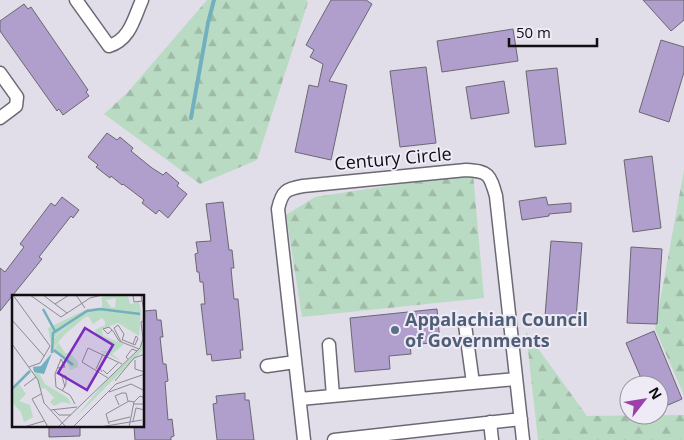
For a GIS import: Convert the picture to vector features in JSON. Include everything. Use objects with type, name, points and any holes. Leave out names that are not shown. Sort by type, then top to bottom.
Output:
[{"type":"street","points":[[76,0],[109,46],[126,36],[142,0]]},
{"type":"street","points":[[0,73],[17,97],[16,106],[0,118]]},
{"type":"street","name":"Century Circle","points":[[304,440],[278,208],[284,192],[303,186],[466,170],[488,174],[492,180],[496,196],[524,440]]},
{"type":"street","points":[[465,325],[473,383]]},
{"type":"street","points":[[329,345],[333,396]]},
{"type":"street","points":[[267,366],[295,362]]},
{"type":"street","points":[[300,399],[516,379]]},
{"type":"street","points":[[334,440],[521,418]]},
{"type":"street","points":[[490,422],[492,440]]},
{"type":"green space","points":[[207,0],[306,0],[308,2],[257,160],[200,184],[104,114],[127,93]]},
{"type":"green space","points":[[684,170],[684,395],[655,329]]},
{"type":"green space","points":[[473,173],[484,298],[302,317],[286,215],[315,197]]},
{"type":"green space","points":[[526,332],[587,416],[619,416],[619,425],[669,425],[669,415],[684,415],[684,440],[538,440]]},
{"type":"building","points":[[331,0],[366,0],[372,4],[329,81],[347,85],[331,160],[295,152],[309,85],[318,87],[323,64],[310,57],[314,50],[306,45]]},
{"type":"building","points":[[643,0],[684,0],[684,20],[671,31]]},
{"type":"building","points":[[24,4],[28,9],[31,7],[88,90],[86,92],[89,96],[63,115],[59,109],[57,111],[0,31],[0,21]]},
{"type":"building","points":[[513,29],[518,61],[442,72],[437,41]]},
{"type":"building","points":[[661,40],[684,47],[684,72],[669,122],[639,112]]},
{"type":"building","points":[[426,67],[436,143],[400,147],[390,71]]},
{"type":"building","points":[[557,68],[566,144],[535,147],[526,71]]},
{"type":"building","points":[[504,81],[509,113],[471,119],[466,87]]},
{"type":"building","points":[[107,133],[117,140],[120,137],[133,148],[131,151],[152,168],[163,175],[166,172],[179,183],[177,186],[187,194],[168,218],[159,210],[156,214],[142,203],[144,200],[111,176],[110,178],[96,167],[98,165],[88,157]]},
{"type":"building","points":[[652,156],[661,228],[633,232],[624,160]]},
{"type":"building","points":[[62,197],[79,210],[73,218],[71,216],[39,257],[42,259],[0,311],[0,268],[5,272],[24,247],[20,244],[51,203],[55,206]]},
{"type":"building","points":[[546,197],[548,205],[571,203],[571,212],[549,214],[549,216],[522,220],[519,201]]},
{"type":"building","points":[[223,202],[229,250],[232,250],[234,268],[231,268],[234,299],[238,299],[243,350],[240,350],[241,358],[212,361],[211,354],[207,355],[201,304],[205,304],[203,282],[200,282],[199,272],[197,272],[195,254],[198,253],[196,242],[211,241],[206,204]]},
{"type":"building","points":[[551,241],[582,243],[576,318],[545,316]]},
{"type":"building","points":[[631,247],[662,249],[657,324],[627,323]]},
{"type":"building","name":"Appalachian Council of Governments","points":[[437,309],[440,342],[410,345],[411,354],[389,356],[390,369],[355,372],[350,318]]},
{"type":"building","points":[[156,310],[157,320],[161,320],[163,337],[160,337],[163,364],[166,364],[168,381],[165,382],[168,420],[172,419],[174,436],[171,437],[171,440],[135,440],[134,428],[145,428],[145,311]]},
{"type":"building","points":[[654,331],[682,399],[669,405],[669,375],[640,375],[626,343]]},
{"type":"building","points":[[245,393],[245,400],[249,400],[254,440],[217,440],[213,404],[217,403],[216,396]]},
{"type":"building","points":[[49,428],[80,428],[80,436],[49,437]]},
{"type":"waterway","points":[[191,118],[214,0]]},
{"type":"place","name":"Appalachian Council of Governments","points":[[395,330]]}]
